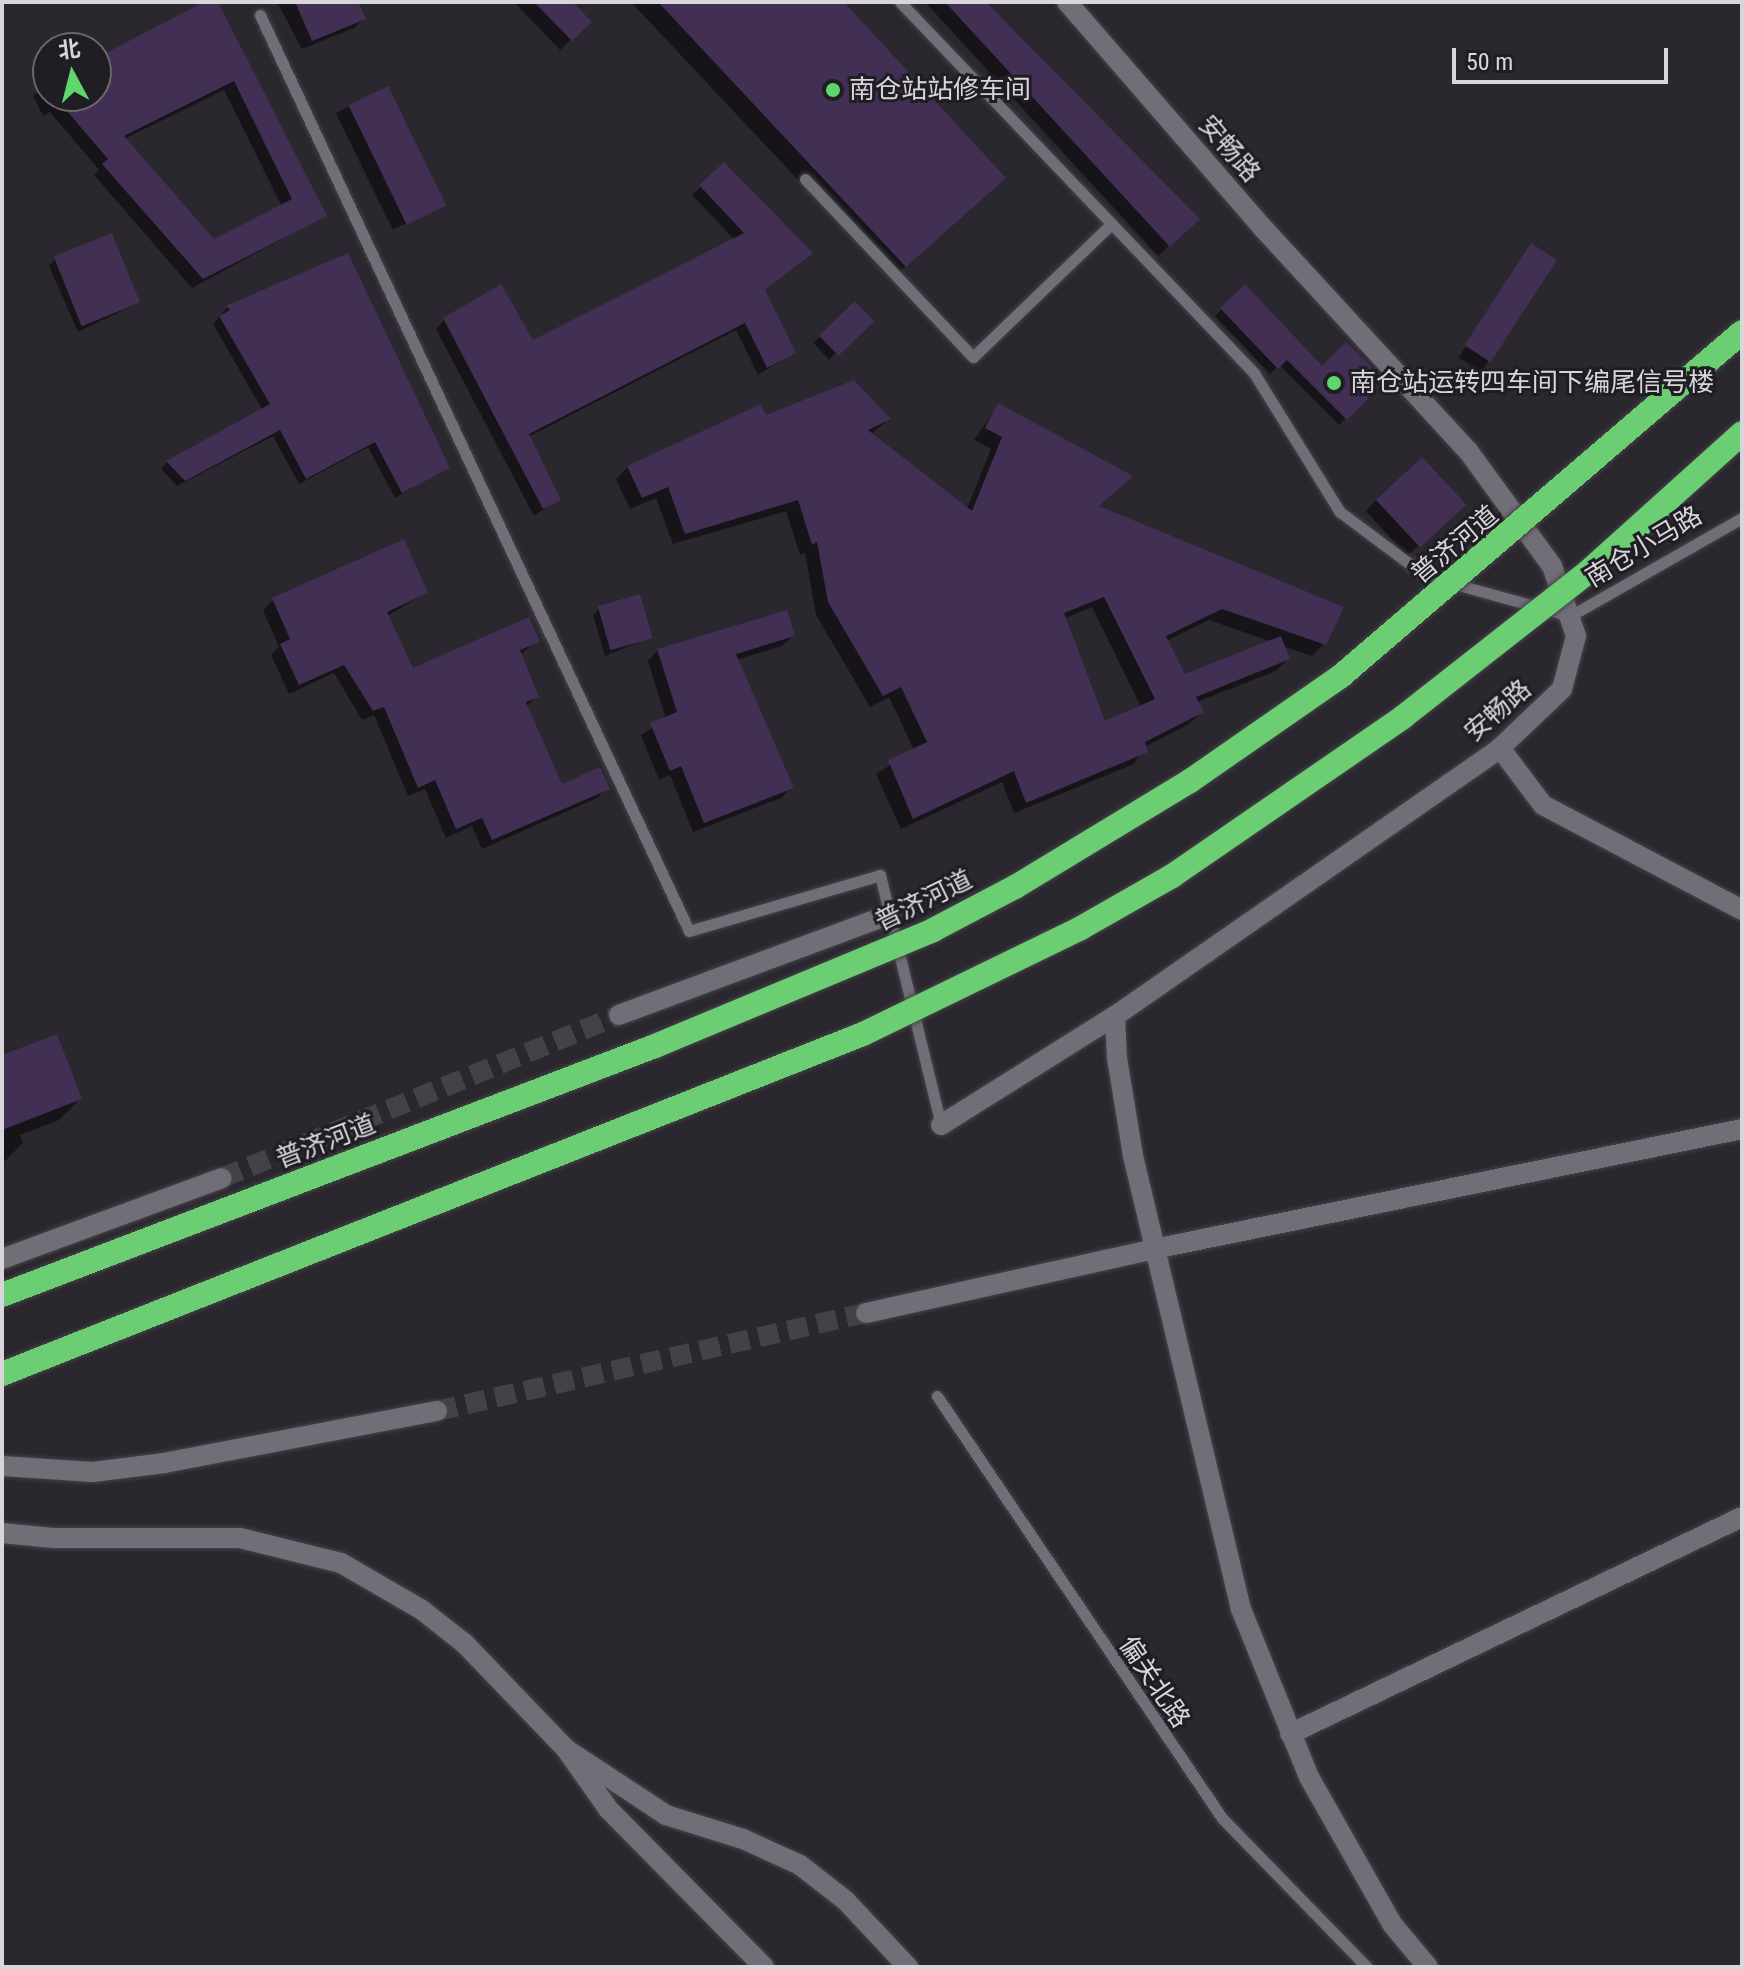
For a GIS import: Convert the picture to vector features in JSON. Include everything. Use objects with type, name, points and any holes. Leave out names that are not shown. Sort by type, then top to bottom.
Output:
[{"type":"highway","name":"普济河道","points":[[2,1295],[655,1046],[933,930],[1015,887],[1190,781],[1341,676],[1742,332]]},
{"type":"highway","points":[[2,1374],[863,1034],[1081,928],[1185,868],[1403,717],[1589,571],[1742,433]]},
{"type":"street","name":"安畅路","points":[[941,1125],[1115,1016],[1500,748],[1562,689],[1576,636],[1552,566],[1468,451],[1262,227],[1067,2]]},
{"type":"street","points":[[1500,748],[1543,805],[1742,910]]},
{"type":"street","points":[[619,1015],[890,914]]},
{"type":"street","points":[[1115,1016],[1117,1058],[1154,1249],[1241,1609],[1290,1734],[1356,1866],[1392,1924],[1428,1967]]},
{"type":"street","points":[[866,1313],[1154,1249],[1742,1129]]},
{"type":"street","points":[[2,1259],[222,1178]]},
{"type":"street","points":[[2,1466],[93,1472],[245,1451],[437,1411]]},
{"type":"street","points":[[1290,1734],[1742,1517]]},
{"type":"street","points":[[2,1533],[240,1538],[341,1563],[422,1610],[464,1643],[566,1749],[609,1810],[764,1967]]},
{"type":"street","points":[[566,1749],[666,1815],[743,1839],[800,1865],[837,1893],[908,1967]]},
{"type":"lane","points":[[900,2],[1254,373],[1340,512],[1426,576],[1570,616]]},
{"type":"lane","points":[[260,15],[689,931],[880,875],[941,1125]]},
{"type":"lane","points":[[805,179],[973,357],[1110,225]]},
{"type":"lane","name":"南仓小马路","points":[[1570,616],[1742,518]]},
{"type":"lane","name":"偏关北路","points":[[937,1396],[1222,1818],[1367,1967]]},
{"type":"building","points":[[204,2],[218,2],[327,216],[203,279],[102,164],[108,159],[68,112],[112,112],[112,50]],"holes":[[[234,81],[292,199],[214,239],[124,136]]]},
{"type":"building","points":[[295,2],[358,2],[366,19],[312,41]]},
{"type":"building","points":[[534,2],[573,2],[592,22],[572,41]]},
{"type":"building","name":"南仓站站修车间","points":[[658,2],[844,2],[1006,178],[906,267]]},
{"type":"building","points":[[945,2],[986,2],[1200,219],[1170,247]]},
{"type":"building","points":[[388,86],[446,206],[407,225],[348,105]]},
{"type":"building","points":[[724,162],[813,253],[765,290],[796,353],[767,368],[745,323],[529,434],[561,500],[543,509],[443,318],[501,284],[533,340],[744,233],[699,185]]},
{"type":"building","points":[[112,233],[140,303],[82,326],[54,257]]},
{"type":"building","points":[[1531,243],[1557,260],[1491,362],[1465,345]]},
{"type":"building","points":[[348,253],[450,468],[402,493],[375,442],[306,479],[280,430],[185,481],[166,461],[270,404],[219,316],[230,310],[226,306]]},
{"type":"building","points":[[1245,284],[1322,366],[1346,342],[1372,367],[1355,384],[1369,398],[1347,420],[1287,360],[1278,369],[1220,308]]},
{"type":"building","points":[[855,301],[874,321],[838,356],[819,336]]},
{"type":"building","points":[[854,380],[891,419],[868,430],[972,511],[1002,437],[985,428],[998,403],[1133,476],[1099,506],[1344,607],[1326,645],[1222,609],[1166,636],[1185,674],[1281,636],[1290,659],[1196,697],[1204,712],[1145,742],[1148,752],[1026,803],[1014,771],[913,819],[888,760],[927,742],[901,687],[883,696],[828,602],[817,542],[812,545],[798,500],[685,534],[668,487],[642,498],[627,466],[761,404],[766,415]],"holes":[[[1104,597],[1155,699],[1105,721],[1064,613]]]},
{"type":"building","points":[[1422,457],[1466,505],[1420,548],[1376,500]]},
{"type":"building","points":[[404,539],[428,593],[387,612],[413,668],[529,617],[540,642],[520,650],[539,697],[526,702],[562,784],[600,767],[610,789],[492,840],[482,818],[456,829],[435,780],[418,788],[384,707],[373,711],[344,665],[299,685],[280,644],[290,639],[272,598]]},
{"type":"building","points":[[640,594],[653,638],[610,650],[598,606]]},
{"type":"building","points":[[787,610],[795,636],[736,654],[794,788],[704,823],[681,766],[670,771],[650,723],[677,712],[657,649]]},
{"type":"building","points":[[57,1034],[82,1099],[2,1130],[2,1055]]},
{"type":"tunnel","points":[[222,1178],[619,1015]]},
{"type":"tunnel","points":[[437,1411],[866,1313]]},
{"type":"place","name":"南仓站站修车间","points":[[833,90]]},
{"type":"place","name":"南仓站运转四车间下编尾信号楼","points":[[1334,383]]}]
